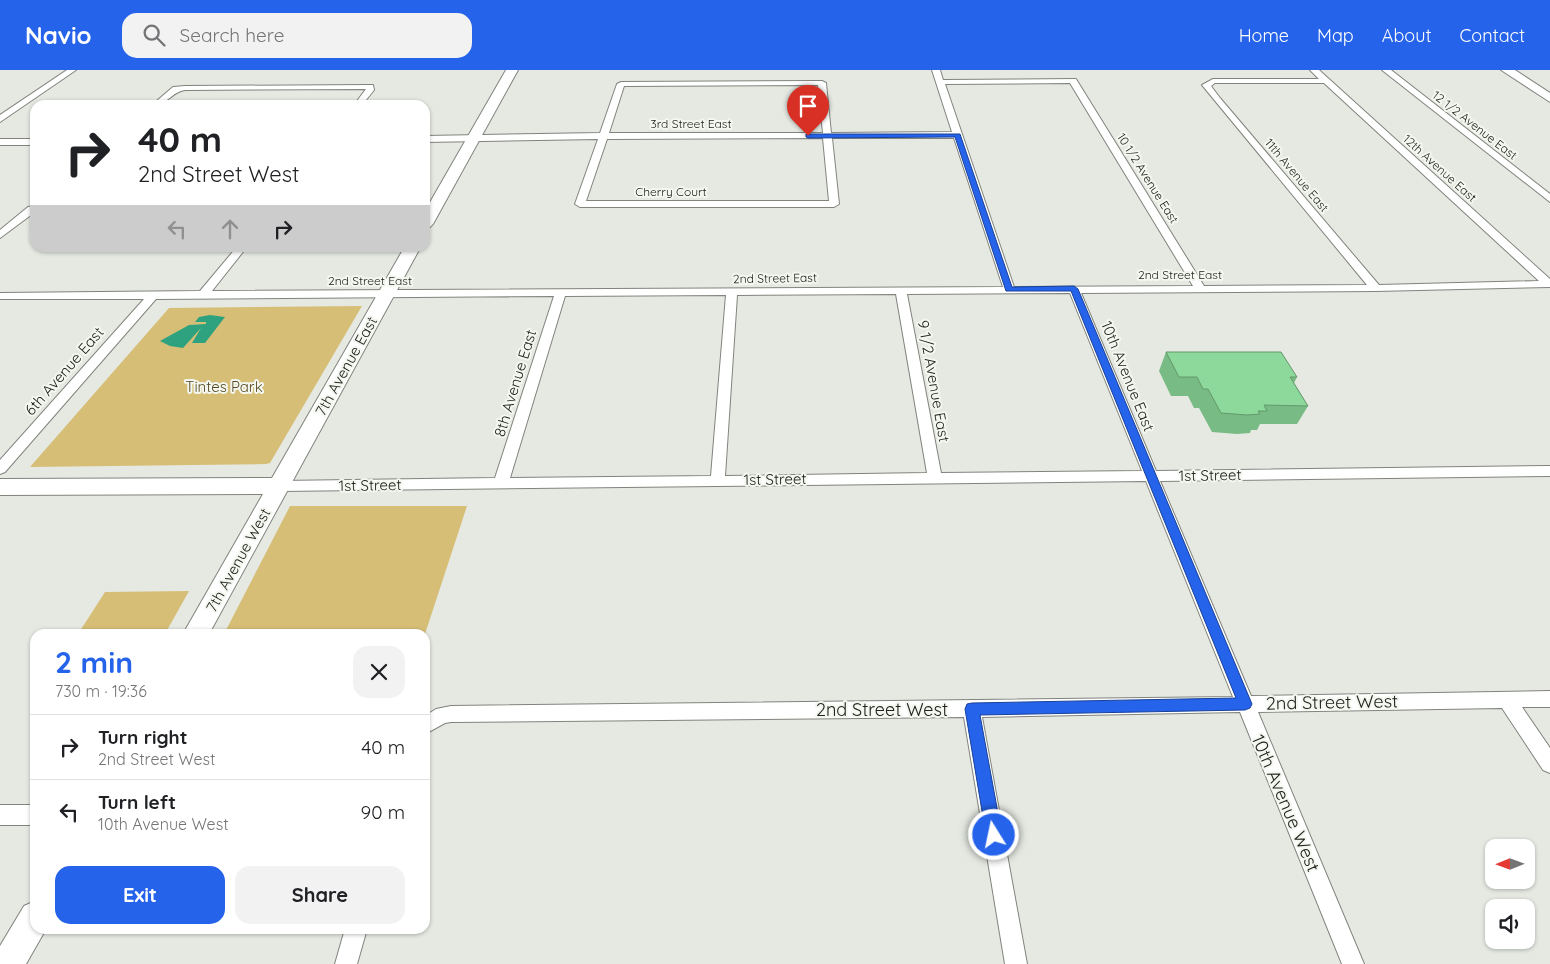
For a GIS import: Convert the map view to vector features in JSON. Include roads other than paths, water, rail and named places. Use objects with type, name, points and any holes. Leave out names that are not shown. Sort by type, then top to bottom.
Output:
[{"type":"street","points":[[0,119],[72,70]]},
{"type":"street","points":[[430,215],[512,70]]},
{"type":"street","points":[[936,70],[1009,289]]},
{"type":"street","name":"12th Avenue East","points":[[1314,70],[1549,284]]},
{"type":"street","name":"12 1/2 Avenue East","points":[[1386,70],[1550,199]]},
{"type":"street","points":[[1507,70],[1550,98]]},
{"type":"street","points":[[1521,70],[1550,89]]},
{"type":"street","name":"10 1/2 Avenue East","points":[[940,82],[1073,81],[1200,288]]},
{"type":"street","name":"11th Avenue East","points":[[1326,81],[1213,81],[1206,84],[1217,100],[1376,288]]},
{"type":"street","points":[[604,136],[621,84],[822,83],[827,136]]},
{"type":"street","points":[[162,100],[176,89],[208,87],[370,87],[370,90],[362,100]]},
{"type":"street","name":"3rd Street East","points":[[430,139],[604,136],[957,135]]},
{"type":"street","name":"Cherry Court","points":[[604,136],[580,204],[834,204],[827,136]]},
{"type":"street","points":[[0,142],[30,142]]},
{"type":"street","points":[[0,235],[30,211]]},
{"type":"street","points":[[203,295],[238,252]]},
{"type":"street","name":"7th Avenue East","points":[[280,486],[410,252]]},
{"type":"street","name":"2nd Street East","points":[[0,296],[1376,288],[1549,284]]},
{"type":"street","name":"10th Avenue East","points":[[1074,289],[1151,475]]},
{"type":"street","name":"9 1/2 Avenue East","points":[[901,290],[935,477]]},
{"type":"street","name":"8th Avenue East","points":[[500,483],[561,292]]},
{"type":"street","points":[[718,480],[732,292]]},
{"type":"street","name":"6th Avenue East","points":[[0,469],[153,295]]},
{"type":"street","name":"1st Street","points":[[0,486],[280,486],[1550,471]]},
{"type":"street","name":"10th Avenue West","points":[[1151,475],[1353,964]]},
{"type":"street","name":"7th Avenue West","points":[[199,629],[280,486]]},
{"type":"street","name":"2nd Street West","points":[[430,722],[442,715],[450,714],[697,710],[972,709],[1550,699]]},
{"type":"street","points":[[1507,700],[1550,764]]},
{"type":"street","points":[[972,709],[1016,964]]},
{"type":"street","points":[[0,815],[30,815]]},
{"type":"street","points":[[8,964],[30,926]]},
{"type":"street","points":[[346,964],[355,934]]},
{"type":"park label","name":"Tintes Park","points":[[224,386]]}]
